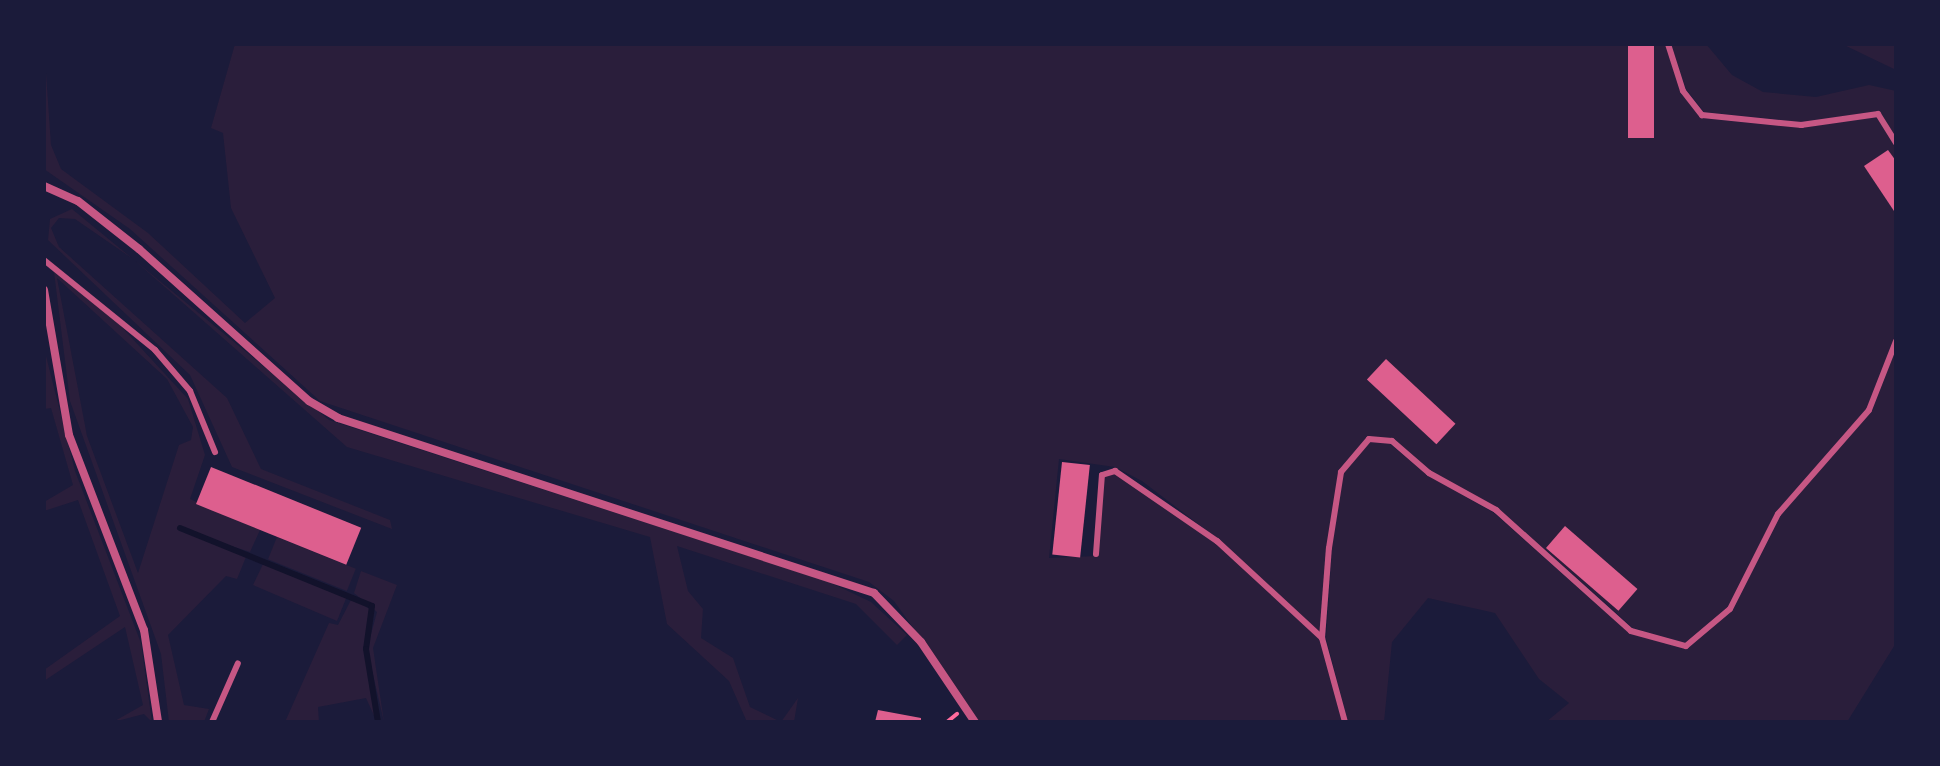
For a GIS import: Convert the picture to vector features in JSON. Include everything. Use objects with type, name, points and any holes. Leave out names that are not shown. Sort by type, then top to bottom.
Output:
[{"type":"street","points":[[44,186],[115,230],[309,401],[338,418],[874,593],[921,642],[975,722]]},
{"type":"street","points":[[44,290],[69,435],[144,630],[158,722]]},
{"type":"lane","points":[[1668,44],[1683,91],[1702,115],[1801,125],[1878,114],[1896,143]]},
{"type":"lane","points":[[44,260],[155,350],[190,391],[215,452]]},
{"type":"lane","points":[[1345,722],[1322,638],[1333,492],[1369,439],[1392,441],[1429,473],[1496,510],[1631,631],[1686,646],[1730,609],[1778,514],[1869,410],[1896,341]]},
{"type":"lane","points":[[1096,554],[1102,475],[1115,471],[1217,541],[1322,638]]},
{"type":"lane","points":[[212,722],[238,663]]},
{"type":"shaded area","points":[[44,44],[51,145],[61,169],[148,233],[245,323],[275,298],[231,208],[223,133],[211,128],[235,44],[1665,44],[1681,92],[1700,118],[1801,128],[1877,117],[1896,149],[1896,335],[1867,408],[1776,512],[1728,607],[1685,643],[1633,628],[1498,508],[1430,470],[1393,439],[1368,436],[1338,471],[1320,634],[1219,540],[1142,481],[1115,467],[1059,459],[1049,558],[1097,556],[1103,477],[1116,473],[1215,543],[1319,639],[1342,722],[980,722],[894,601],[869,582],[320,401],[130,229],[44,169]]},
{"type":"shaded area","points":[[1671,44],[1706,44],[1732,75],[1763,92],[1816,97],[1869,85],[1896,91],[1896,137],[1879,111],[1801,122],[1704,112],[1686,89]]},
{"type":"shaded area","points":[[1842,44],[1896,44],[1896,70],[1894,69]]},
{"type":"shaded area","points":[[72,209],[132,259],[75,219],[59,218],[51,228],[59,247],[227,398],[261,469],[390,520],[392,529],[232,467],[190,375],[48,240],[50,219]]},
{"type":"shaded area","points":[[134,260],[329,420],[829,582],[871,602],[907,635],[897,645],[856,604],[677,546],[688,591],[703,609],[701,638],[733,658],[750,707],[781,722],[747,722],[729,681],[667,624],[650,537],[347,447]]},
{"type":"shaded area","points":[[54,272],[118,323],[188,399],[205,455],[190,499],[260,530],[250,552],[177,529],[246,557],[237,579],[226,576],[168,635],[184,705],[209,709],[204,722],[169,722],[161,654],[70,401]],"holes":[[[57,278],[167,379],[193,427],[191,440],[179,445],[138,573],[87,436]]]},
{"type":"shaded area","points":[[44,348],[75,471],[141,643],[152,722],[144,714],[113,722],[143,705],[125,627],[44,681],[44,670],[120,616],[78,500],[44,511],[44,502],[73,485],[51,408],[44,409]]},
{"type":"shaded area","points":[[1896,349],[1896,643],[1847,722],[1546,722],[1569,703],[1539,679],[1495,613],[1428,598],[1392,642],[1384,722],[1348,722],[1326,638],[1332,548],[1343,473],[1370,442],[1390,444],[1427,475],[1494,513],[1629,633],[1687,649],[1733,610],[1781,515],[1872,411]]},
{"type":"shaded area","points":[[277,537],[356,569],[347,591],[268,559]]},
{"type":"shaded area","points":[[263,564],[347,596],[337,621],[253,585]]},
{"type":"shaded area","points":[[361,571],[397,585],[373,648],[384,722],[367,649],[377,612],[354,593]]},
{"type":"shaded area","points":[[353,596],[374,613],[364,649],[377,722],[366,698],[318,707],[319,722],[285,722],[329,623],[338,625]]},
{"type":"shaded area","points":[[798,698],[794,722],[781,722]]},
{"type":"building","points":[[1628,44],[1654,44],[1654,138],[1628,138]]},
{"type":"building","points":[[1888,150],[1896,161],[1896,214],[1864,166]]},
{"type":"building","points":[[1386,359],[1455,424],[1436,444],[1367,379]]},
{"type":"building","points":[[1062,462],[1090,465],[1080,557],[1052,554]]},
{"type":"building","points":[[211,467],[361,528],[346,565],[196,504]]},
{"type":"building","points":[[1565,526],[1637,589],[1618,611],[1546,548]]},
{"type":"building","points":[[878,710],[921,718],[921,722],[875,722]]},
{"type":"waterway","points":[[180,528],[372,606],[366,649],[378,722]]}]
